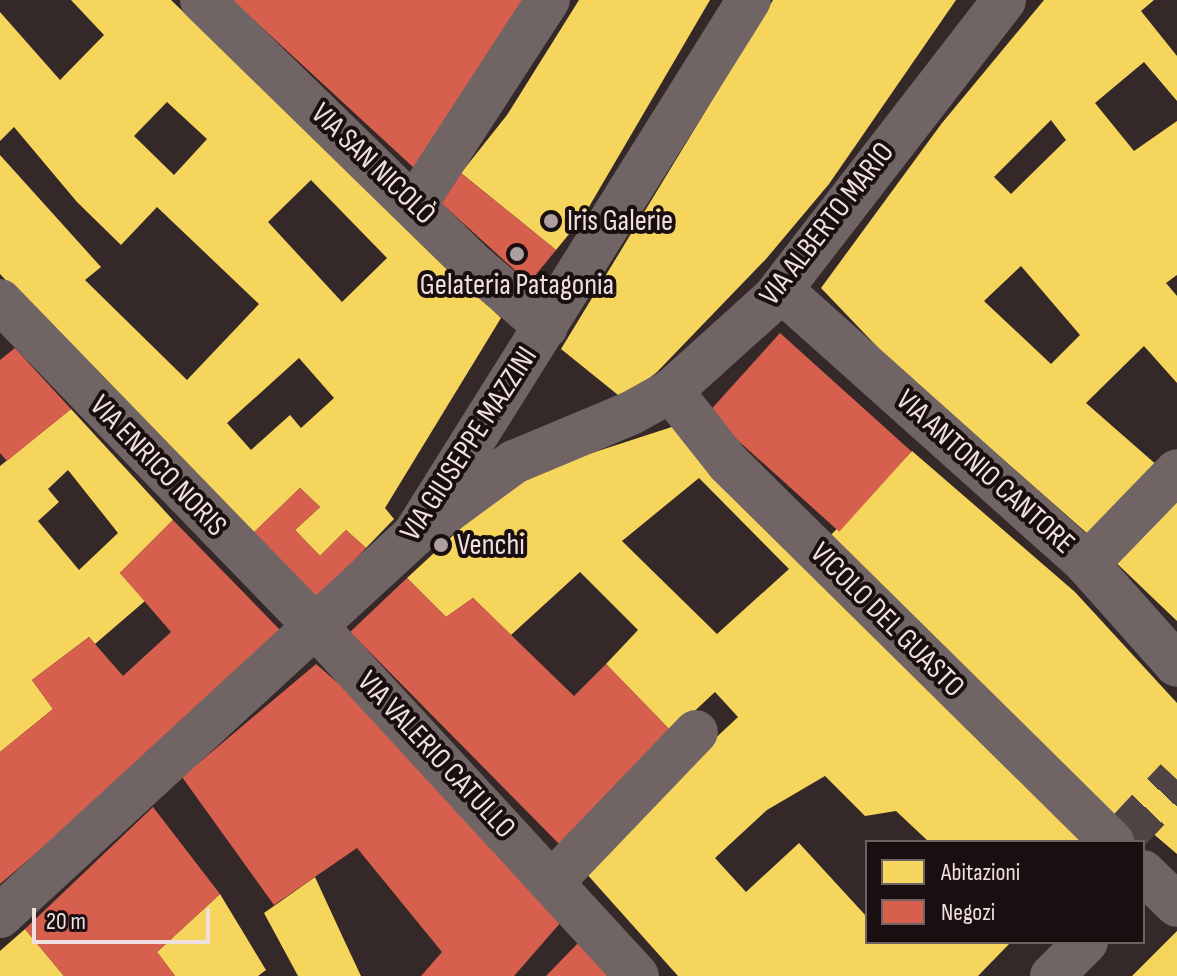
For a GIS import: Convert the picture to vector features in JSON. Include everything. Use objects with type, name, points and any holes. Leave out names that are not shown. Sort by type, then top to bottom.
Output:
[{"type":"street","name":"VIA SAN NICOLÒ","points":[[202,0],[416,203],[476,267],[546,327]]},
{"type":"street","points":[[416,203],[548,0]]},
{"type":"street","name":"VIA GIUSEPPE MAZZINI","points":[[0,916],[159,767],[318,629],[414,535],[749,0]]},
{"type":"street","name":"VIA ALBERTO MARIO","points":[[414,535],[514,462],[671,391],[781,290],[1004,0]]},
{"type":"street","name":"VIA ANTONIO CANTORE","points":[[781,290],[1087,564],[1177,665]]},
{"type":"street","name":"VIA ENRICO NORIS","points":[[7,321],[318,629]]},
{"type":"street","name":"VICOLO DEL GUASTO","points":[[671,391],[728,463],[1110,840]]},
{"type":"street","points":[[1087,564],[1177,471]]},
{"type":"street","name":"VIA VALERIO CATULLO","points":[[318,629],[554,880],[637,976]]},
{"type":"street","points":[[554,880],[696,732]]},
{"type":"street","points":[[1052,976],[1084,944]]},
{"type":"building: Abitazioni","points":[[71,0],[171,0],[501,318],[385,508],[394,519],[366,548],[346,530],[320,556],[295,530],[320,507],[300,488],[249,537],[0,274],[0,155],[101,267],[85,280],[187,380],[259,304],[157,207],[121,245],[77,202],[14,127],[0,141],[0,12],[60,80],[104,35]],"holes":[[[167,102],[207,139],[174,175],[134,136]],[[311,180],[387,258],[342,302],[268,222]],[[299,358],[334,398],[301,428],[290,415],[251,450],[227,423]]]},
{"type":"building: Abitazioni","points":[[579,0],[710,0],[583,217],[556,250],[461,173],[507,115]]},
{"type":"building: Abitazioni","points":[[773,0],[956,0],[829,184],[766,259],[657,372],[623,399],[561,349]]},
{"type":"building: Abitazioni","points":[[1044,0],[1154,0],[1141,11],[1177,56],[1177,101],[1144,62],[1095,103],[1134,151],[1177,121],[1177,275],[1166,283],[1177,296],[1177,383],[1144,346],[1086,403],[1159,467],[1097,542],[888,358],[821,288],[942,123]],"holes":[[[1051,120],[1066,140],[1011,194],[994,177]],[[1021,266],[1080,335],[1051,364],[984,301]]]},
{"type":"building: Abitazioni","points":[[71,409],[173,520],[120,573],[145,601],[95,644],[89,637],[32,680],[53,709],[0,752],[0,466]],"holes":[[[68,470],[118,533],[79,570],[38,521],[59,502],[48,489]]]},
{"type":"building: Abitazioni","points":[[684,423],[719,427],[1100,840],[927,840],[896,811],[865,816],[825,776],[767,810],[715,858],[746,892],[799,843],[865,915],[865,944],[1009,944],[978,976],[678,976],[585,872],[657,793],[738,717],[715,692],[672,732],[606,664],[638,630],[580,572],[511,635],[473,598],[446,617],[407,578],[515,478]],"holes":[[[699,478],[789,569],[717,634],[622,541]]]},
{"type":"building: Abitazioni","points":[[912,451],[1075,592],[1177,703],[1177,854],[1143,825],[1134,833],[828,538]]},
{"type":"building: Abitazioni","points":[[1177,488],[1177,621],[1108,555]]},
{"type":"building: Abitazioni","points":[[315,877],[361,976],[298,976],[264,913]]},
{"type":"building: Abitazioni","points":[[220,894],[266,970],[258,976],[175,976],[157,952]]},
{"type":"building: Abitazioni","points":[[25,929],[64,976],[0,976],[0,951]]},
{"type":"building: Abitazioni","points":[[1177,931],[1177,976],[1132,976]]},
{"type":"building: Negozi","points":[[232,0],[523,0],[414,168]]},
{"type":"building: Negozi","points":[[461,173],[556,250],[529,283],[441,203]]},
{"type":"building: Negozi","points":[[780,333],[912,451],[839,532],[708,413]]},
{"type":"building: Negozi","points":[[15,348],[71,409],[7,461],[0,453],[0,360]]},
{"type":"building: Negozi","points":[[300,488],[320,507],[295,530],[320,556],[346,530],[366,548],[318,599],[249,537]]},
{"type":"building: Negozi","points":[[173,520],[281,631],[115,786],[0,884],[0,752],[53,709],[32,680],[89,637],[123,676],[171,632],[120,573]]},
{"type":"building: Negozi","points":[[407,578],[446,617],[473,598],[574,696],[606,664],[672,732],[566,851],[350,632]]},
{"type":"building: Negozi","points":[[316,664],[384,723],[562,921],[514,976],[421,976],[442,952],[357,848],[274,905],[182,777]]},
{"type":"building: Negozi","points":[[153,807],[220,894],[157,952],[175,976],[64,976],[25,929]]},
{"type":"building: Negozi","points":[[580,941],[612,976],[546,976]]},
{"type":"tunnel","points":[[1120,840],[1177,779]]},
{"type":"place","name":"Iris Galerie","points":[[551,221]]},
{"type":"place","name":"Gelateria Patagonia","points":[[517,254]]},
{"type":"place","name":"Venchi","points":[[441,545]]}]
